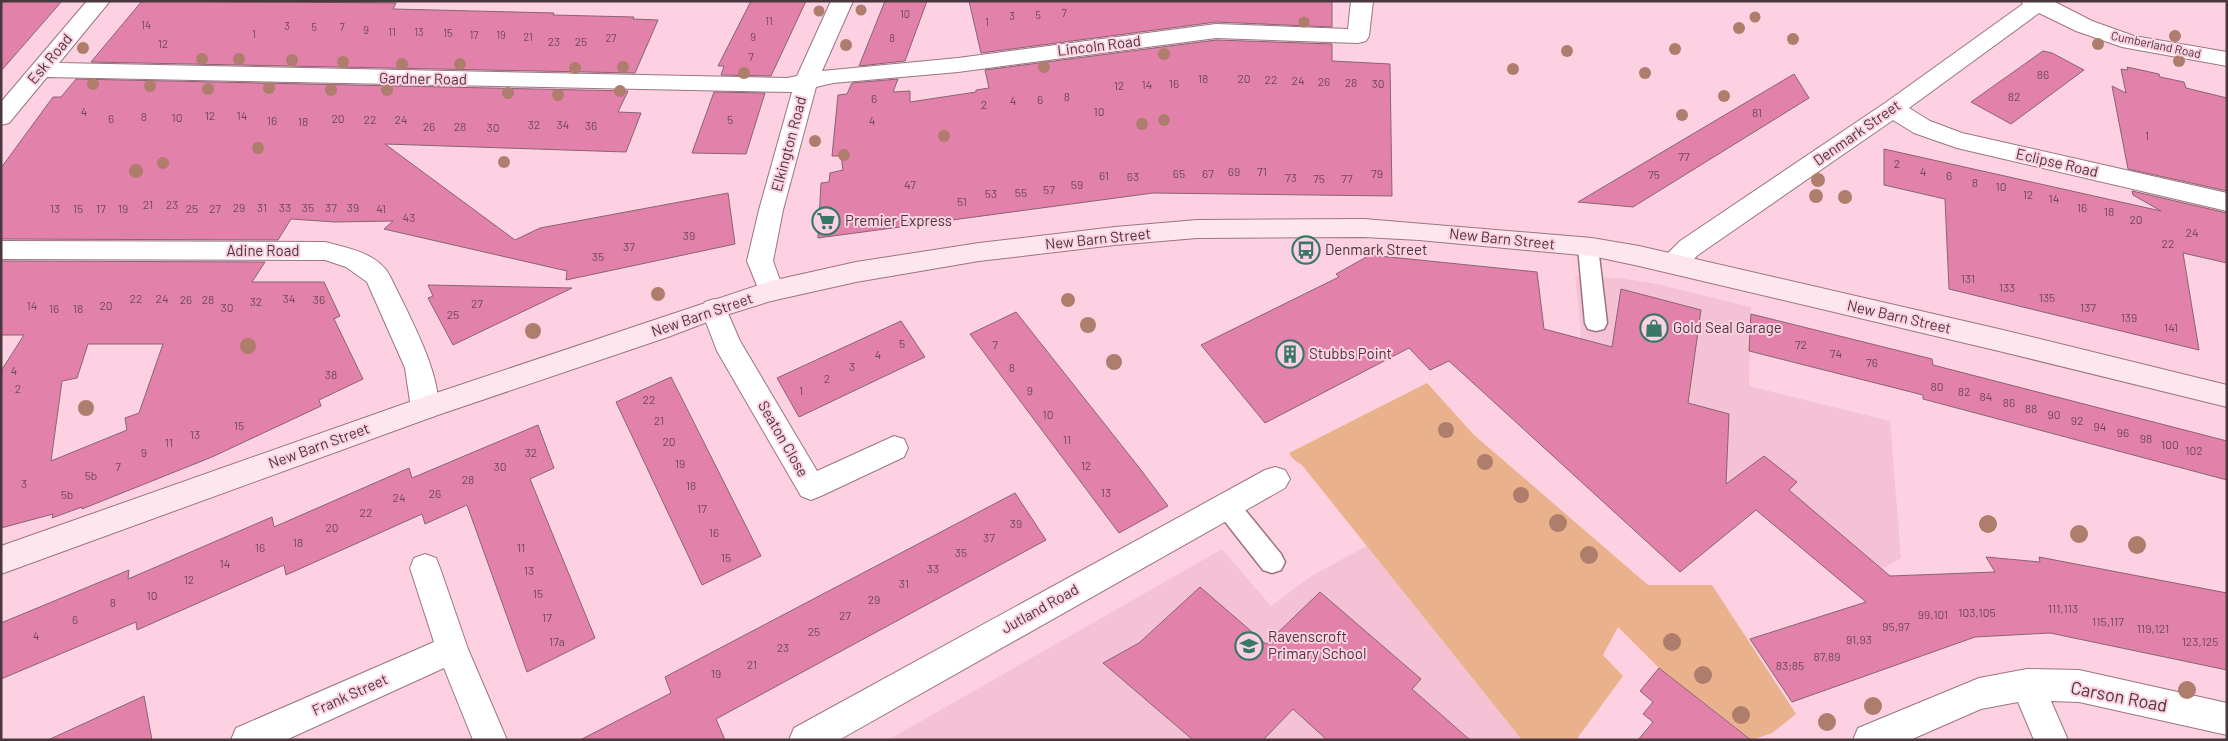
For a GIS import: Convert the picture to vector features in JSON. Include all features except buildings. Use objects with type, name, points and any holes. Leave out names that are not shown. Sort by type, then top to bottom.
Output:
[{"type":"street","name":"Esk Road","points":[[1,116],[99,1]]},
{"type":"street","name":"Elkington Road","points":[[771,291],[760,261],[760,255],[806,82],[842,1]]},
{"type":"street","name":"Lincoln Road","points":[[806,82],[833,76],[958,65],[1216,31],[1358,36],[1362,1]]},
{"type":"street","name":"Cumberland Road","points":[[2037,2],[2084,26],[2130,42],[2227,59]]},
{"type":"street","name":"Denmark Street","points":[[1673,264],[1689,248],[1893,108],[2037,2]]},
{"type":"street","name":"Gardner Road","points":[[40,70],[778,86],[806,82]]},
{"type":"street","name":"Eclipse Road","points":[[1893,108],[1922,127],[1957,140],[2227,202]]},
{"type":"street","name":"New Barn Street","points":[[1,560],[426,408],[771,291],[856,272],[979,252],[1115,236],[1197,229],[1373,229],[1419,231],[1588,247],[1673,264],[2003,341],[2227,396]]},
{"type":"street","name":"Adine Road","points":[[1,250],[326,251],[355,260],[377,276],[419,368],[426,408]]},
{"type":"street","name":"Seaton Close","points":[[714,309],[726,343],[811,487],[894,448]]},
{"type":"street","name":"Jutland Road","points":[[806,740],[1276,479]]},
{"type":"street","points":[[426,568],[452,650],[490,740]]},
{"type":"street","name":"Frank Street","points":[[248,740],[452,650]]},
{"type":"street","points":[[2027,685],[2051,740]]},
{"type":"street","name":"Carson Road","points":[[1870,740],[1979,694],[2027,685],[2079,686],[2227,719]]},
{"type":"lane","points":[[1588,247],[1596,323]]},
{"type":"lane","points":[[1228,507],[1272,562]]},
{"type":"shaded area","points":[[1575,276],[1619,278],[1657,284],[1751,307],[1749,386],[1890,421],[1901,558],[1877,572],[1841,581],[1578,361],[1581,330]]},
{"type":"shaded area","points":[[1427,383],[1474,435],[1648,585],[1712,585],[1796,714],[1772,733],[1752,740],[1659,668],[1618,627],[1603,655],[1623,676],[1576,740],[1522,740],[1302,465],[1294,460],[1289,453]]},
{"type":"shaded area","name":"Ravenscroft Primary School","points":[[1367,546],[1522,740],[888,740],[1222,549],[1271,606],[1313,575]]},
{"type":"place","name":"Premier Express","points":[[826,221]]},
{"type":"place","name":"Denmark Street","points":[[1306,250]]},
{"type":"place","name":"Gold Seal Garage","points":[[1654,328]]},
{"type":"place","name":"Stubbs Point","points":[[1290,354]]},
{"type":"place","name":"Ravenscroft Primary School","points":[[1249,646]]}]
